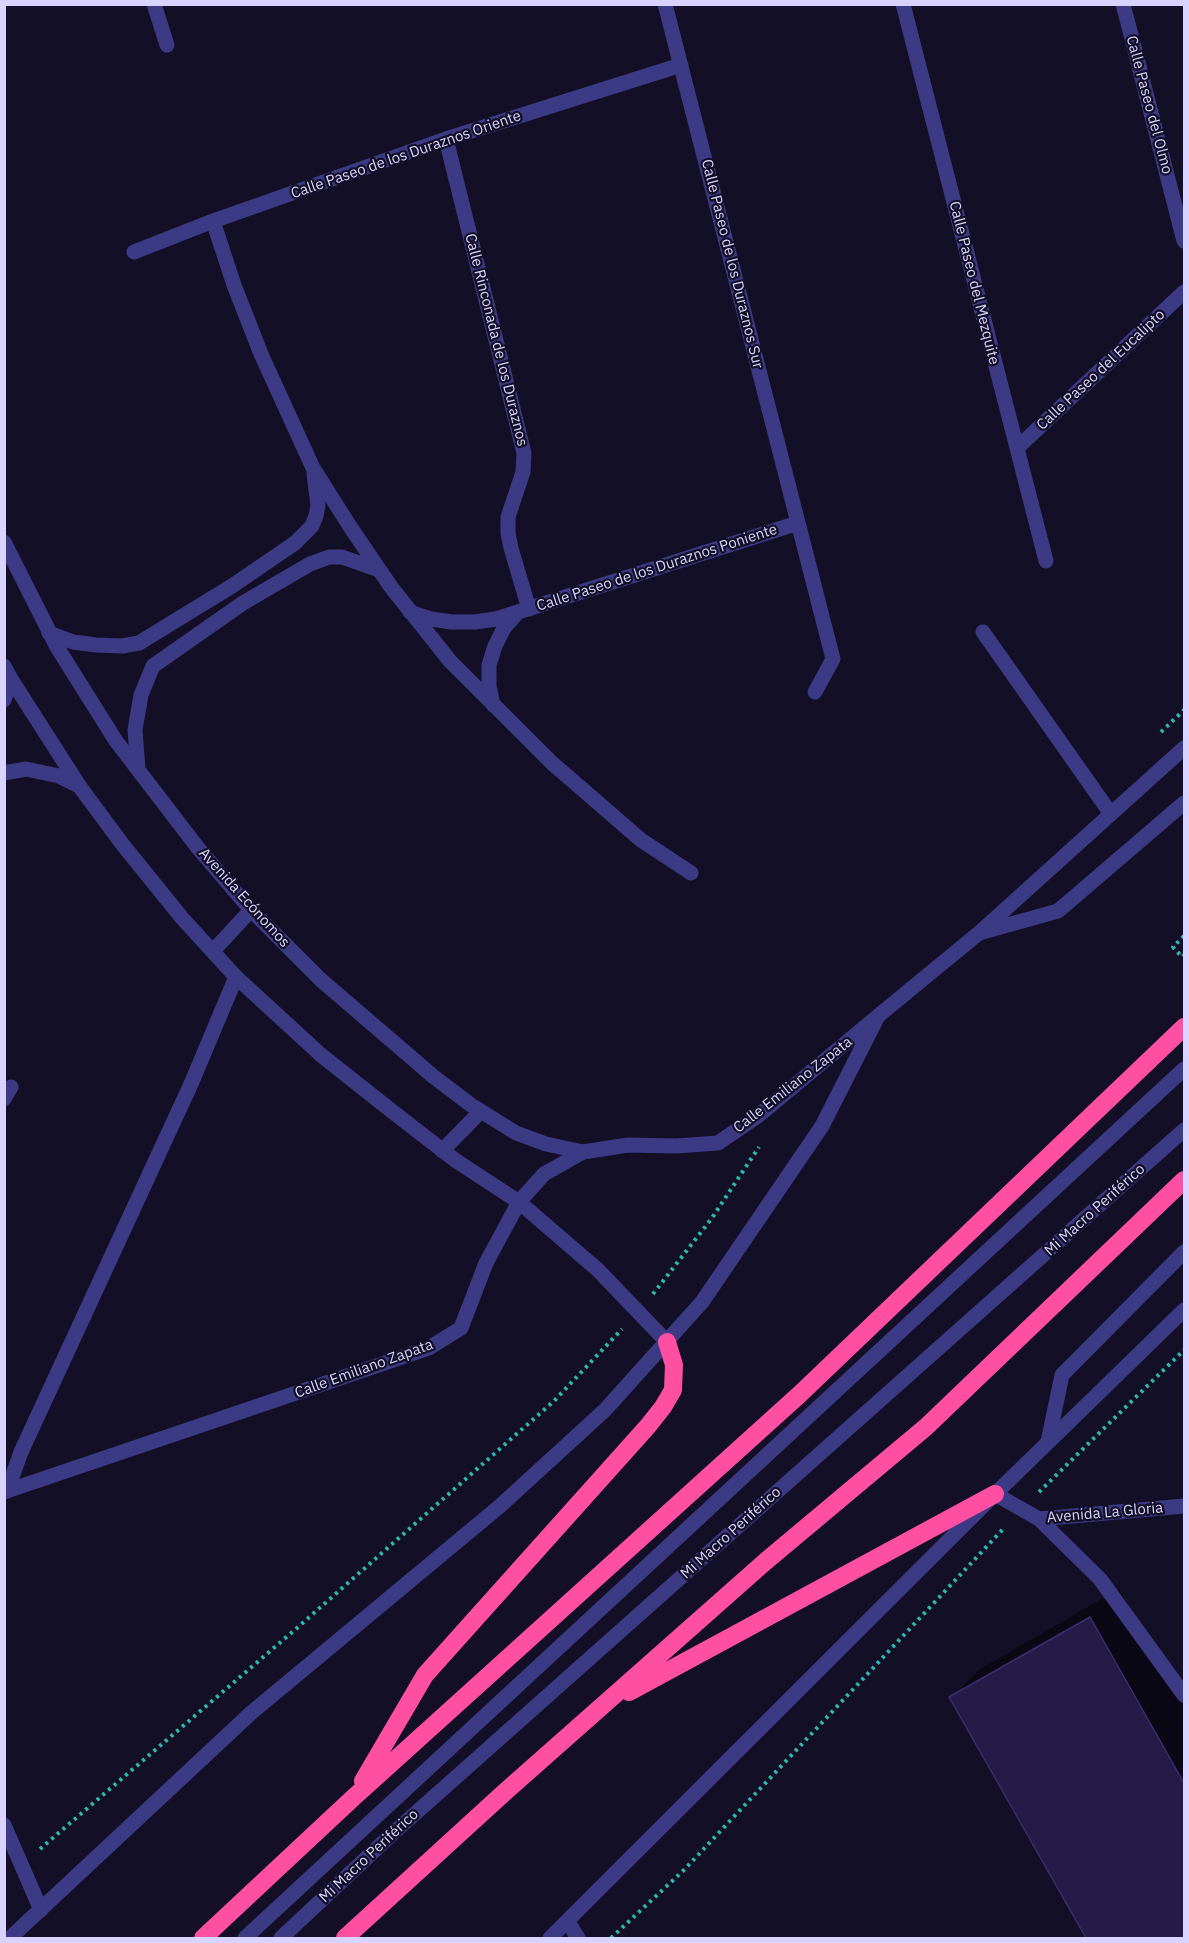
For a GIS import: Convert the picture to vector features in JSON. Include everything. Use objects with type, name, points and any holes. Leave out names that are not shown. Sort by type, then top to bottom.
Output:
[{"type":"highway","points":[[203,1938],[354,1797],[800,1394],[1185,1027]]},
{"type":"highway","points":[[345,1938],[506,1791],[766,1561],[926,1428],[1185,1180]]},
{"type":"highway","points":[[354,1797],[425,1675],[663,1407],[673,1390],[674,1365],[667,1342]]},
{"type":"highway","points":[[601,1707],[995,1494]]},
{"type":"street","points":[[154,4],[167,45]]},
{"type":"street","name":"Calle Paseo de los Duraznos Sur","points":[[665,4],[833,659],[815,692]]},
{"type":"street","name":"Calle Paseo del Mezquite","points":[[903,4],[1046,561]]},
{"type":"street","name":"Calle Paseo del Olmo","points":[[1123,4],[1185,241]]},
{"type":"street","name":"Calle Paseo de los Duraznos Oriente","points":[[135,252],[213,221],[446,140],[681,64]]},
{"type":"street","name":"Calle Rinconada de los Duraznos","points":[[446,140],[524,453],[524,472],[508,517],[508,533],[523,611]]},
{"type":"street","points":[[213,221],[234,285],[261,354],[313,468],[351,528],[410,612],[450,661],[552,763],[641,840],[691,873]]},
{"type":"street","name":"Calle Paseo del Eucalipto","points":[[1017,448],[1185,292]]},
{"type":"street","points":[[50,633],[73,642],[96,645],[122,646],[139,643],[232,586],[295,543],[312,526],[318,505],[313,468]]},
{"type":"street","name":"Calle Paseo de los Duraznos Poniente","points":[[410,612],[431,619],[475,622],[523,611],[798,523]]},
{"type":"street","name":"Avenida Ecónomos","points":[[4,543],[50,633],[116,741],[198,848],[251,910],[321,980],[434,1077],[516,1133],[546,1144],[583,1152]]},
{"type":"street","points":[[138,770],[135,730],[141,695],[153,666],[243,603],[310,564],[329,557],[342,557],[380,570]]},
{"type":"street","name":"Calle Paseo de los Duraznos Poniente","points":[[494,705],[489,686],[489,665],[504,628],[523,611]]},
{"type":"street","points":[[983,632],[1112,814]]},
{"type":"street","points":[[4,700],[8,672]]},
{"type":"street","points":[[8,672],[80,787],[175,909],[237,977],[321,1055],[442,1151],[519,1202],[598,1270],[667,1342]]},
{"type":"street","name":"Calle Emiliano Zapata","points":[[6,1491],[429,1348],[461,1328],[486,1263],[519,1202],[544,1174],[583,1152],[628,1145],[676,1146],[718,1143],[759,1115],[979,933],[1185,748]]},
{"type":"street","points":[[4,773],[26,769],[59,776],[80,787]]},
{"type":"street","points":[[979,933],[1058,911],[1185,803]]},
{"type":"street","points":[[213,951],[251,910]]},
{"type":"street","points":[[6,1491],[21,1452],[191,1084],[237,977]]},
{"type":"street","points":[[10,1938],[251,1713],[500,1506],[605,1410],[702,1302],[822,1126],[878,1016]]},
{"type":"street","points":[[244,1938],[1185,1070]]},
{"type":"street","points":[[442,1151],[481,1111]]},
{"type":"street","name":"Mi Macro Periférico","points":[[281,1938],[400,1827],[1185,1130]]},
{"type":"street","points":[[1048,1442],[1062,1375],[1185,1252]]},
{"type":"street","points":[[550,1938],[995,1494],[1185,1310]]},
{"type":"street","name":"Avenida La Gloria","points":[[995,1494],[1039,1519],[1185,1506]]},
{"type":"street","points":[[1039,1519],[1100,1580],[1185,1695]]},
{"type":"street","points":[[4,1825],[42,1910]]},
{"type":"street","points":[[568,1922],[578,1938]]},
{"type":"path","points":[[1185,936],[1173,947],[1182,957],[1185,955]]},
{"type":"path","points":[[22,1864],[297,1628],[554,1401],[639,1312],[712,1218],[763,1140]]},
{"type":"path","points":[[611,1938],[684,1870],[1022,1509],[1185,1350]]},
{"type":"building","points":[[1090,1617],[1184,1783],[1184,1938],[1086,1938],[949,1697]]}]
